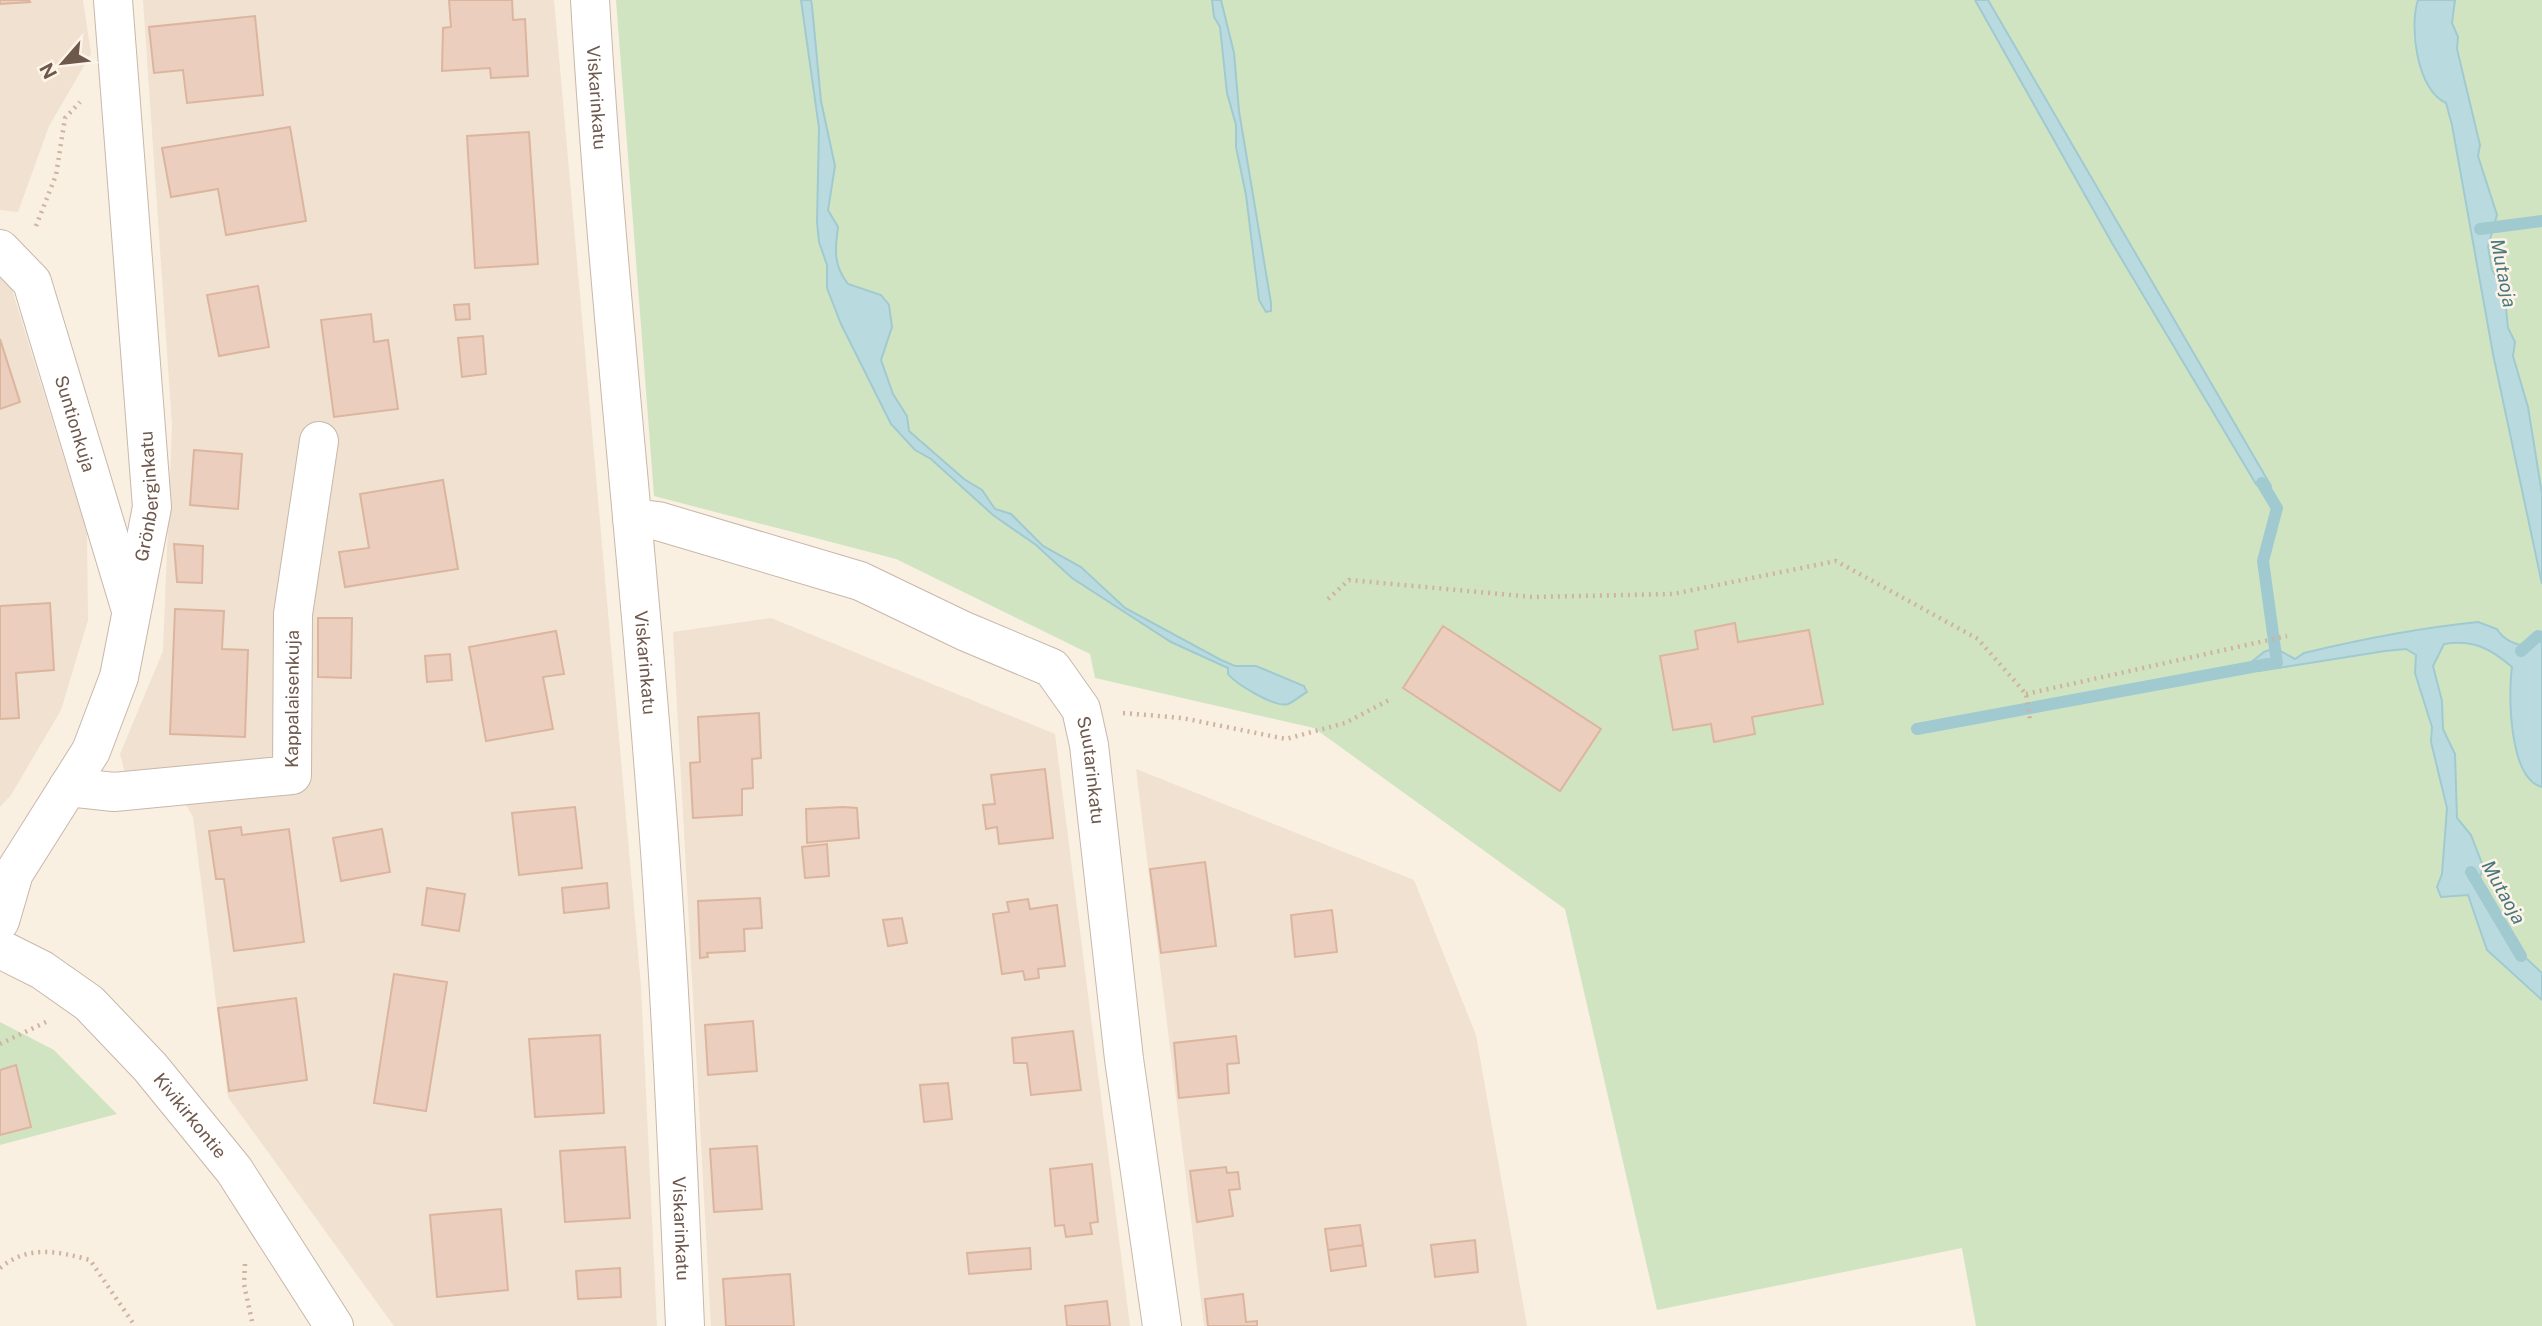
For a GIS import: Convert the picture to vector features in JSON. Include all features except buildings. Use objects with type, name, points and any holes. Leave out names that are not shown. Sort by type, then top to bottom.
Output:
[{"type":"street","name":"Grönberginkatu","points":[[0,921],[14,873],[91,751],[119,677],[152,507],[113,0]]},
{"type":"street","name":"Viskarinkatu","points":[[590,0],[667,972],[685,1326]]},
{"type":"street","name":"Suntionkuja","points":[[5,252],[32,282],[132,612]]},
{"type":"street","name":"Kappalaisenkuja","points":[[68,787],[114,792],[292,775],[293,614],[319,441]]},
{"type":"street","name":"Suutarinkatu","points":[[632,518],[671,524],[860,581],[964,631],[1052,668],[1081,709],[1089,745],[1124,1059],[1162,1326]]},
{"type":"street","name":"Kivikirkontie","points":[[0,949],[42,970],[89,1003],[150,1067],[234,1170],[334,1326]]},
{"type":"path","points":[[5,252],[31,234],[41,218],[56,175],[65,118]]},
{"type":"path","points":[[1328,599],[1349,580],[1533,597],[1674,594],[1836,561],[1978,639],[2026,694],[2030,720]]},
{"type":"path","points":[[2026,694],[2287,636]]},
{"type":"path","points":[[1081,709],[1182,718],[1286,739],[1345,723],[1389,700]]},
{"type":"path","points":[[0,1044],[58,1017]]},
{"type":"path","points":[[0,1268],[13,1258],[50,1249],[90,1260],[135,1326]]},
{"type":"path","points":[[245,1259],[244,1284],[253,1326]]},
{"type":"shaded area","points":[[0,0],[83,0],[91,54],[49,126],[18,212],[0,210]]},
{"type":"shaded area","points":[[143,0],[554,0],[641,987],[657,1326],[394,1326],[228,1097],[193,817],[168,774],[126,777],[120,754],[163,651],[172,425]]},
{"type":"shaded area","points":[[0,275],[8,277],[87,533],[88,620],[61,710],[11,795],[0,807]]},
{"type":"shaded area","points":[[771,618],[1055,734],[1130,1326],[711,1326],[673,632]]},
{"type":"shaded area","points":[[1136,769],[1414,880],[1476,1035],[1527,1326],[1204,1326]]},
{"type":"green space","points":[[616,0],[2542,0],[2542,1326],[1976,1326],[1962,1248],[1657,1310],[1565,909],[1314,728],[1095,678],[1090,654],[896,559],[654,496]]},
{"type":"green space","points":[[0,1022],[54,1050],[117,1114],[0,1145]]},
{"type":"water","points":[[801,0],[811,0],[821,101],[835,166],[828,210],[838,227],[837,263],[848,284],[881,295],[889,305],[892,327],[881,360],[893,394],[907,416],[909,431],[964,479],[982,490],[995,509],[1011,514],[1043,546],[1081,567],[1125,608],[1221,660],[1235,666],[1256,666],[1304,686],[1307,692],[1288,704],[1274,702],[1239,683],[1228,674],[1228,668],[1171,642],[1072,578],[1036,545],[993,515],[931,459],[915,450],[891,424],[841,324],[827,288],[827,265],[819,242],[817,222],[819,128]]},
{"type":"water","points":[[1212,0],[1221,0],[1234,53],[1239,111],[1271,303],[1271,311],[1266,312],[1259,300],[1246,195],[1236,147],[1236,125],[1227,93],[1220,27],[1214,17]]},
{"type":"water","points":[[1975,0],[1988,0],[2271,486],[2269,496],[2256,484],[2112,243]]},
{"type":"water","points":[[2418,0],[2455,0],[2452,23],[2458,37],[2457,49],[2480,145],[2478,156],[2497,215],[2488,246],[2492,270],[2504,288],[2508,328],[2515,342],[2513,356],[2528,407],[2542,494],[2542,584],[2493,354],[2452,125],[2446,103],[2436,96],[2428,85],[2418,57],[2414,26]]},
{"type":"water","points":[[2478,622],[2497,629],[2511,642],[2520,645],[2530,646],[2538,636],[2542,637],[2542,787],[2531,781],[2517,753],[2511,715],[2512,667],[2480,646],[2463,643],[2444,644],[2433,666],[2442,701],[2443,729],[2455,754],[2457,818],[2471,835],[2483,866],[2478,885],[2511,944],[2542,973],[2542,1000],[2487,950],[2468,895],[2441,897],[2437,887],[2442,874],[2447,808],[2431,742],[2432,727],[2415,673],[2416,655],[2406,649],[2385,651],[2259,671],[2249,664],[2264,652],[2275,648],[2295,659],[2304,653],[2369,639]]},
{"type":"waterway","points":[[2480,229],[2542,221]]},
{"type":"waterway","points":[[2262,483],[2277,508],[2263,561],[2277,663]]},
{"type":"waterway","name":"Mutaoja","points":[[2521,651],[2538,636],[2542,637]]},
{"type":"waterway","points":[[1917,729],[2268,664]]},
{"type":"waterway","name":"Mutaoja","points":[[2471,872],[2521,956]]}]
